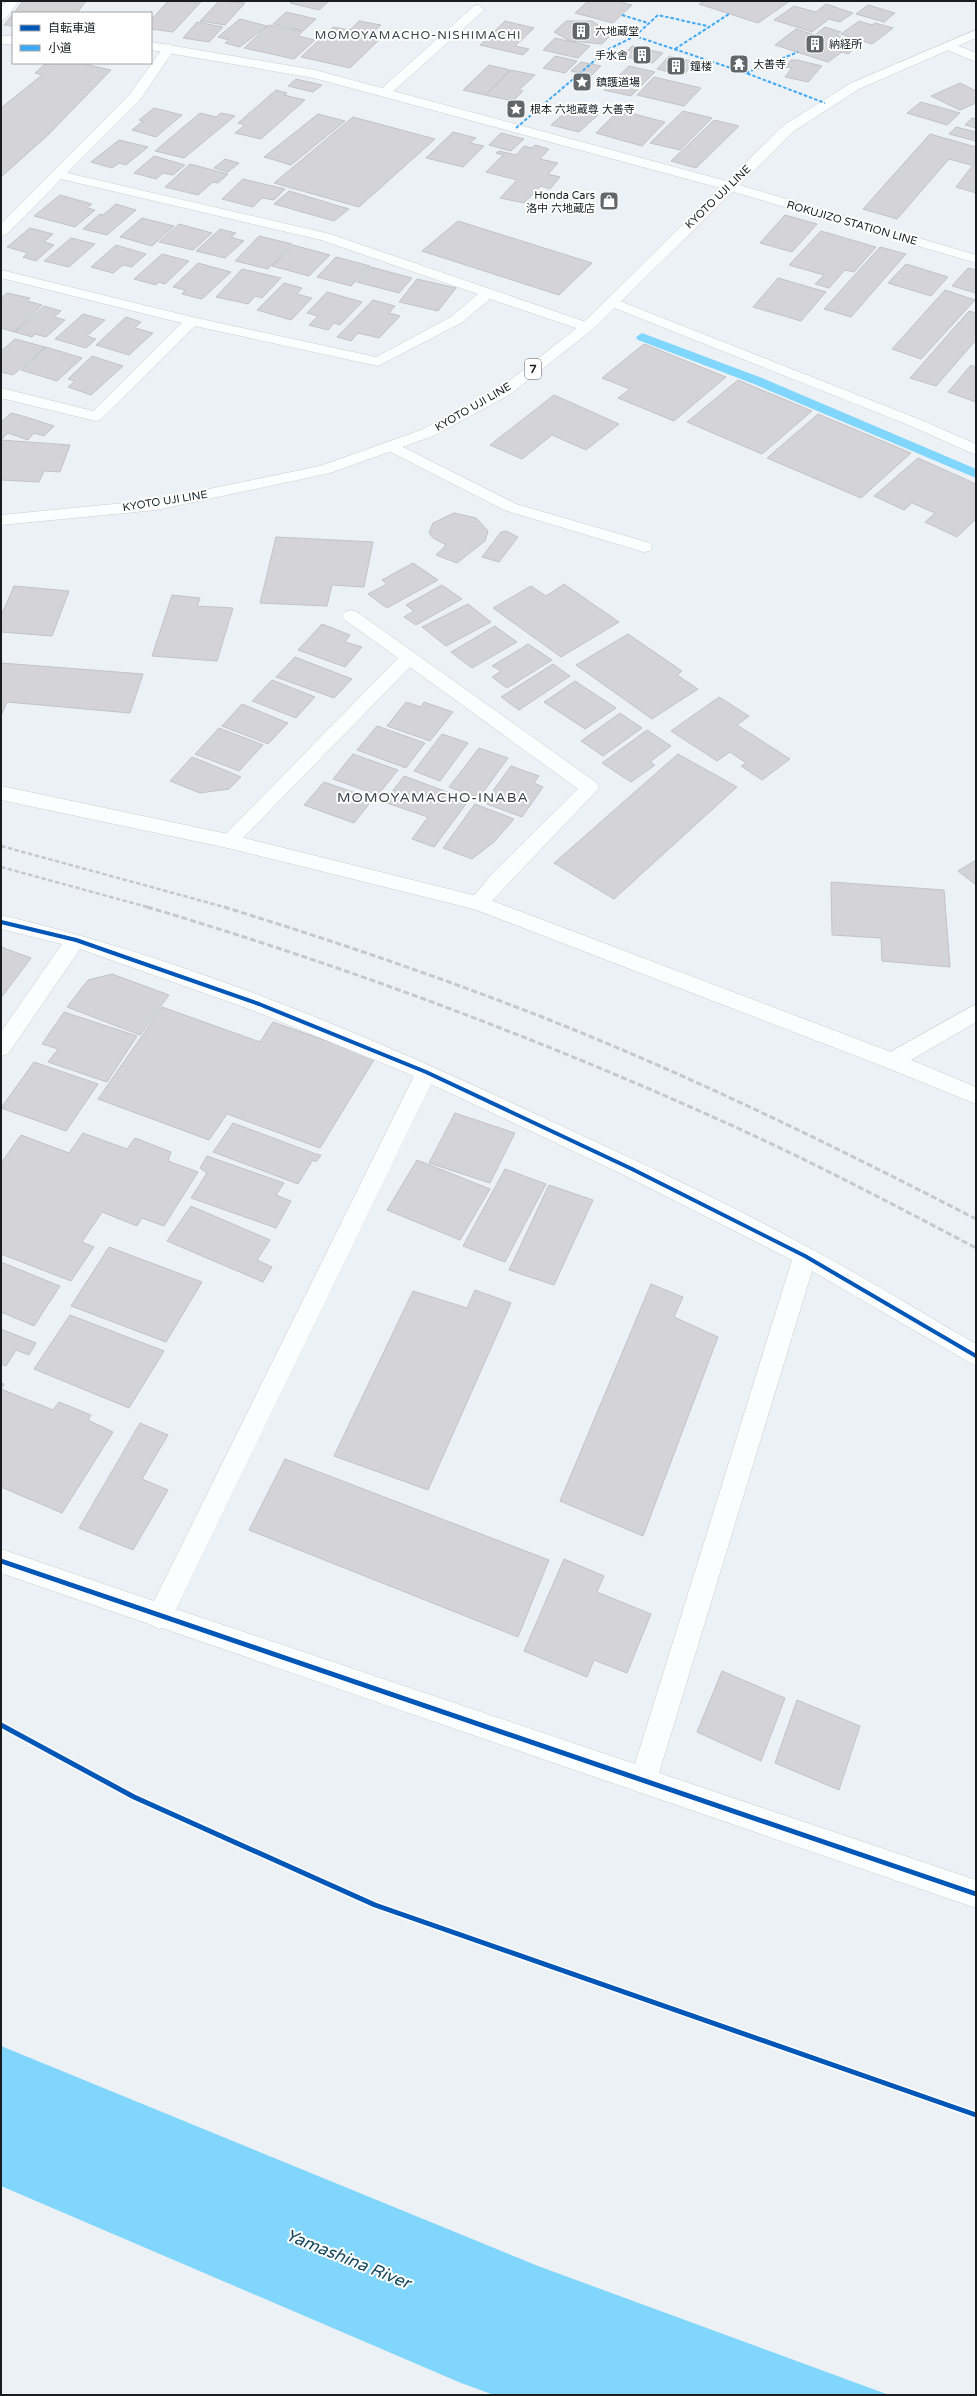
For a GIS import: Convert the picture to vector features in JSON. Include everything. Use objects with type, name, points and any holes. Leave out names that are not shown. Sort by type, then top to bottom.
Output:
[{"type":"street","points":[[1,16],[13,1]]},
{"type":"street","points":[[385,92],[478,9]]},
{"type":"street","name":"KYOTO UJI LINE","points":[[1,520],[156,505],[324,470],[427,434],[504,392],[586,327],[789,128],[825,103],[855,86],[976,34]]},
{"type":"street","points":[[1,40],[12,40]]},
{"type":"street","name":"ROKUJIZO STATION LINE","points":[[152,46],[315,74],[385,92],[729,186],[976,259]]},
{"type":"street","points":[[949,46],[976,58]]},
{"type":"street","points":[[1,232],[60,175],[135,98],[169,48]]},
{"type":"street","points":[[60,175],[325,237],[586,327]]},
{"type":"street","points":[[1,274],[192,321],[378,362],[456,320],[488,293]]},
{"type":"street","points":[[612,302],[916,423],[976,450]]},
{"type":"street","points":[[1,393],[96,416],[192,321]]},
{"type":"street","points":[[391,446],[510,507],[644,547]]},
{"type":"street","points":[[351,616],[590,788],[499,879],[478,903]]},
{"type":"street","points":[[228,841],[408,658]]},
{"type":"street","points":[[1,794],[228,841],[478,903],[892,1061],[976,1096]]},
{"type":"street","points":[[1,922],[76,940],[259,1004],[426,1072],[632,1169],[805,1256],[976,1356]]},
{"type":"street","points":[[1,1048],[76,940]]},
{"type":"street","points":[[892,1061],[976,1012]]},
{"type":"street","points":[[159,1617],[426,1072]]},
{"type":"street","points":[[642,1781],[805,1256]]},
{"type":"street","points":[[1,1561],[159,1617],[976,1894]]},
{"type":"water","name":"Yamashina River","points":[[1,2046],[538,2266],[889,2395],[494,2395],[461,2383],[1,2186]]},
{"type":"building","points":[[23,1],[86,1],[78,12],[15,12]]},
{"type":"building","points":[[168,1],[201,2],[173,32],[152,29],[152,19]]},
{"type":"building","points":[[219,1],[245,3],[225,25],[200,21]]},
{"type":"building","points":[[293,1],[329,1],[319,10],[290,3]]},
{"type":"building","points":[[588,1],[615,1],[632,5],[613,23],[575,13]]},
{"type":"building","points":[[704,1],[790,1],[758,23],[699,4]]},
{"type":"building","points":[[826,4],[853,13],[840,22],[829,19],[812,32],[774,20],[794,6],[816,12]]},
{"type":"building","points":[[868,5],[895,13],[884,22],[856,14]]},
{"type":"building","points":[[286,12],[316,19],[303,31],[273,24]]},
{"type":"building","points":[[12,15],[12,26],[4,25]]},
{"type":"building","points":[[240,19],[267,26],[240,47],[225,43],[229,40],[218,37]]},
{"type":"building","points":[[359,21],[381,25],[371,34],[382,37],[350,68],[301,57],[333,27],[350,30]]},
{"type":"building","points":[[505,21],[534,28],[515,46],[529,49],[523,55],[480,45]]},
{"type":"building","name":"六地蔵堂","points":[[566,21],[592,21],[612,34],[602,44],[570,41],[554,32]]},
{"type":"building","points":[[859,21],[872,25],[875,23],[893,28],[872,44],[841,34]]},
{"type":"building","points":[[197,22],[223,27],[209,42],[183,38]]},
{"type":"building","points":[[269,25],[302,32],[298,36],[315,40],[294,59],[244,48]]},
{"type":"building","name":"納経所","points":[[825,27],[841,32],[836,35],[855,41],[852,44],[859,45],[848,54],[842,52],[828,62],[775,45],[796,29],[815,35]]},
{"type":"building","points":[[555,38],[590,46],[578,58],[543,50]]},
{"type":"building","name":"手水舎","points":[[632,46],[663,53],[653,63],[622,56]]},
{"type":"building","points":[[555,56],[577,61],[565,73],[543,68]]},
{"type":"building","name":"鐘楼","points":[[669,56],[695,62],[683,75],[657,69]]},
{"type":"building","points":[[791,60],[822,66],[808,82],[785,77],[792,68],[786,67]]},
{"type":"building","points":[[581,62],[601,66],[591,76],[571,71]]},
{"type":"building","points":[[45,64],[84,64],[111,70],[48,135],[1,177],[1,108],[42,75],[35,73]]},
{"type":"building","points":[[489,65],[510,70],[485,95],[463,90]]},
{"type":"building","points":[[629,66],[655,72],[631,96],[604,90]]},
{"type":"building","points":[[511,70],[535,75],[519,90],[523,91],[513,101],[485,95]]},
{"type":"building","points":[[654,77],[701,88],[684,106],[637,95]]},
{"type":"building","points":[[296,79],[322,85],[313,92],[288,86]]},
{"type":"building","points":[[960,83],[976,91],[976,103],[960,110],[931,96]]},
{"type":"building","points":[[276,90],[287,93],[284,95],[305,100],[261,139],[235,133],[245,125],[238,123]]},
{"type":"building","points":[[921,102],[960,113],[947,125],[907,113]]},
{"type":"building","points":[[154,108],[182,115],[156,137],[132,130],[143,121],[139,120]]},
{"type":"building","points":[[570,108],[598,115],[579,132],[551,125]]},
{"type":"building","points":[[619,110],[665,122],[642,146],[596,133]]},
{"type":"building","points":[[683,111],[712,118],[680,150],[650,143]]},
{"type":"building","points":[[200,113],[216,117],[221,113],[235,116],[184,158],[155,151]]},
{"type":"building","points":[[318,114],[345,121],[291,165],[264,157]]},
{"type":"building","points":[[353,117],[435,139],[359,207],[274,183]]},
{"type":"building","points":[[972,118],[976,119],[976,128],[965,125]]},
{"type":"building","points":[[714,120],[739,126],[696,168],[671,161]]},
{"type":"building","points":[[956,127],[976,132],[976,141],[949,134]]},
{"type":"building","points":[[453,132],[476,138],[470,143],[484,146],[463,167],[426,158]]},
{"type":"building","points":[[501,133],[524,139],[511,151],[489,145]]},
{"type":"building","points":[[930,134],[976,147],[976,159],[971,165],[949,159],[897,219],[863,209]]},
{"type":"building","points":[[119,140],[148,147],[126,165],[119,163],[112,168],[91,162]]},
{"type":"building","points":[[535,145],[549,149],[540,159],[558,163],[548,174],[560,177],[550,189],[541,186],[524,203],[500,198],[517,180],[486,172],[503,155],[496,153],[499,151],[516,155],[524,146],[532,148]]},
{"type":"building","points":[[154,156],[185,165],[173,175],[163,173],[156,179],[134,173]]},
{"type":"building","points":[[225,159],[239,163],[228,172],[214,168]]},
{"type":"building","points":[[976,161],[976,193],[956,187]]},
{"type":"building","points":[[190,164],[228,174],[218,183],[213,182],[198,195],[165,187]]},
{"type":"building","points":[[243,179],[285,189],[274,200],[262,198],[253,207],[222,199]]},
{"type":"building","points":[[289,191],[349,209],[334,221],[274,204]]},
{"type":"building","points":[[60,195],[92,204],[87,208],[95,210],[75,227],[34,216]]},
{"type":"building","points":[[116,204],[136,210],[107,235],[83,229],[100,214],[103,215]]},
{"type":"building","points":[[785,215],[817,224],[792,252],[760,243]]},
{"type":"building","points":[[142,218],[174,226],[152,246],[120,237]]},
{"type":"building","points":[[458,221],[592,263],[559,295],[422,251]]},
{"type":"building","points":[[179,224],[212,233],[193,250],[159,242]]},
{"type":"building","points":[[30,228],[53,234],[44,242],[54,245],[36,261],[23,257],[28,253],[7,247]]},
{"type":"building","points":[[220,229],[236,233],[231,237],[244,241],[225,258],[196,251]]},
{"type":"building","points":[[821,231],[876,247],[854,272],[845,270],[829,288],[815,284],[824,275],[789,265]]},
{"type":"building","points":[[259,236],[292,244],[268,269],[235,261]]},
{"type":"building","points":[[71,238],[95,244],[69,267],[44,261]]},
{"type":"building","points":[[116,245],[146,254],[132,267],[123,265],[113,273],[91,267]]},
{"type":"building","points":[[293,245],[330,255],[309,276],[272,266]]},
{"type":"building","points":[[880,247],[906,254],[851,317],[824,309]]},
{"type":"building","points":[[162,254],[189,261],[165,284],[159,282],[156,285],[134,279]]},
{"type":"building","points":[[336,257],[370,266],[351,286],[317,277]]},
{"type":"building","points":[[198,263],[231,272],[202,299],[182,294],[185,290],[173,287]]},
{"type":"building","points":[[906,264],[948,277],[931,296],[888,283]]},
{"type":"building","points":[[371,267],[412,278],[399,293],[357,282]]},
{"type":"building","points":[[968,268],[976,270],[976,293],[952,286]]},
{"type":"building","points":[[242,269],[281,278],[262,298],[255,296],[248,304],[216,297]]},
{"type":"building","points":[[778,278],[826,292],[801,321],[753,307]]},
{"type":"building","points":[[417,279],[456,288],[438,311],[399,302]]},
{"type":"building","points":[[284,283],[302,288],[297,294],[312,298],[291,320],[257,310]]},
{"type":"building","points":[[945,290],[975,300],[921,359],[892,349]]},
{"type":"building","points":[[327,292],[362,302],[340,325],[334,323],[328,330],[309,325],[318,316],[307,313]]},
{"type":"building","points":[[7,293],[30,298],[27,301],[42,305],[14,332],[1,328],[1,298]]},
{"type":"building","points":[[373,300],[395,306],[389,313],[400,316],[379,338],[358,333],[351,341],[337,337]]},
{"type":"building","points":[[44,306],[61,311],[54,317],[65,320],[46,337],[35,334],[32,337],[15,332]]},
{"type":"building","points":[[969,311],[976,313],[976,340],[936,386],[910,378]]},
{"type":"building","points":[[83,314],[105,320],[87,336],[96,339],[86,348],[55,339]]},
{"type":"building","points":[[126,317],[141,322],[135,328],[153,333],[129,355],[96,345]]},
{"type":"building","points":[[15,339],[45,347],[13,375],[1,372],[1,351]]},
{"type":"building","points":[[644,344],[726,377],[674,421],[618,398],[630,389],[602,378]]},
{"type":"building","points":[[46,347],[82,358],[57,381],[21,370]]},
{"type":"building","points":[[92,356],[123,366],[91,395],[68,387],[75,381],[68,379]]},
{"type":"building","points":[[971,365],[976,367],[976,402],[948,392]]},
{"type":"building","points":[[738,380],[812,411],[762,454],[687,422]]},
{"type":"building","points":[[554,395],[619,424],[586,450],[552,435],[522,459],[490,445]]},
{"type":"building","points":[[11,413],[54,426],[44,436],[34,433],[28,440],[8,433],[1,440],[1,422]]},
{"type":"building","points":[[818,414],[911,453],[861,498],[767,458]]},
{"type":"building","points":[[1,440],[70,445],[60,472],[44,471],[39,482],[1,480]]},
{"type":"building","points":[[918,458],[976,484],[976,519],[957,537],[925,522],[935,513],[912,503],[904,510],[874,496]]},
{"type":"building","points":[[454,513],[476,518],[488,531],[485,541],[457,563],[436,555],[446,545],[433,538],[429,533],[433,523]]},
{"type":"building","points":[[506,531],[518,537],[499,562],[482,557],[501,532]]},
{"type":"building","points":[[276,537],[373,542],[364,587],[332,585],[327,606],[260,603]]},
{"type":"building","points":[[413,563],[438,580],[387,608],[368,594],[387,584],[382,580]]},
{"type":"building","points":[[564,584],[619,622],[561,657],[493,608],[531,586],[546,596]]},
{"type":"building","points":[[442,585],[462,599],[416,625],[404,617],[414,611],[406,605]]},
{"type":"building","points":[[14,586],[69,591],[52,636],[1,632],[1,616]]},
{"type":"building","points":[[172,595],[200,598],[197,606],[233,608],[217,661],[152,656]]},
{"type":"building","points":[[468,604],[491,622],[446,646],[422,627]]},
{"type":"building","points":[[322,624],[350,635],[345,642],[362,647],[345,667],[298,650]]},
{"type":"building","points":[[495,626],[517,642],[472,668],[451,652]]},
{"type":"building","points":[[628,634],[682,671],[677,675],[698,689],[652,719],[576,665]]},
{"type":"building","points":[[528,644],[552,660],[507,688],[492,677],[501,671],[492,666]]},
{"type":"building","points":[[295,657],[352,679],[334,698],[276,677]]},
{"type":"building","points":[[1,663],[143,674],[130,713],[7,702],[1,716]]},
{"type":"building","points":[[553,664],[570,676],[519,710],[501,697]]},
{"type":"building","points":[[272,680],[315,697],[296,718],[252,701]]},
{"type":"building","points":[[575,681],[616,708],[585,729],[544,702]]},
{"type":"building","points":[[719,697],[749,716],[737,725],[790,759],[762,780],[741,766],[746,763],[730,752],[717,761],[671,731]]},
{"type":"building","points":[[406,702],[421,707],[424,702],[453,712],[430,741],[387,726]]},
{"type":"building","points":[[242,704],[288,723],[268,744],[222,726]]},
{"type":"building","points":[[620,713],[642,728],[603,756],[581,741]]},
{"type":"building","points":[[377,726],[425,743],[406,768],[357,750]]},
{"type":"building","points":[[219,728],[263,745],[239,771],[195,754]]},
{"type":"building","points":[[647,730],[671,746],[650,762],[655,765],[631,782],[602,763]]},
{"type":"building","points":[[442,734],[468,743],[440,781],[414,771]]},
{"type":"building","points":[[479,748],[508,758],[479,798],[449,787]]},
{"type":"building","points":[[353,754],[398,770],[378,795],[333,779]]},
{"type":"building","points":[[678,754],[737,787],[614,899],[554,863]]},
{"type":"building","points":[[192,757],[241,777],[229,789],[200,793],[170,781]]},
{"type":"building","points":[[511,766],[539,776],[534,783],[543,787],[522,817],[484,803]]},
{"type":"building","points":[[404,776],[469,800],[434,847],[412,839],[428,817],[384,802]]},
{"type":"building","points":[[324,782],[373,799],[354,823],[304,805]]},
{"type":"building","points":[[475,804],[514,819],[494,842],[472,859],[443,848]]},
{"type":"building","points":[[976,860],[976,885],[958,871]]},
{"type":"building","points":[[831,882],[944,890],[950,967],[882,961],[881,938],[832,935]]},
{"type":"building","points":[[1,947],[31,958],[1,998]]},
{"type":"building","points":[[112,974],[169,995],[140,1035],[67,1007],[88,980]]},
{"type":"building","points":[[162,1007],[260,1042],[273,1022],[375,1058],[320,1148],[227,1114],[209,1140],[98,1099]]},
{"type":"building","points":[[64,1012],[137,1036],[107,1082],[48,1062],[58,1049],[42,1044]]},
{"type":"building","points":[[34,1062],[98,1084],[66,1131],[1,1108]]},
{"type":"building","points":[[455,1113],[515,1133],[490,1183],[429,1163]]},
{"type":"building","points":[[233,1123],[321,1155],[317,1161],[312,1161],[298,1184],[213,1152]]},
{"type":"building","points":[[83,1133],[127,1149],[135,1138],[171,1152],[168,1161],[198,1172],[164,1226],[142,1218],[137,1226],[102,1212],[82,1242],[94,1247],[71,1281],[1,1254],[1,1163],[21,1135],[69,1153]]},
{"type":"building","points":[[207,1156],[284,1183],[276,1195],[291,1201],[276,1228],[191,1198],[207,1173],[200,1168]]},
{"type":"building","points":[[417,1160],[490,1189],[460,1240],[387,1210]]},
{"type":"building","points":[[505,1169],[546,1184],[505,1262],[463,1246]]},
{"type":"building","points":[[549,1185],[593,1200],[554,1285],[509,1270]]},
{"type":"building","points":[[191,1206],[270,1240],[257,1260],[272,1267],[263,1282],[167,1241]]},
{"type":"building","points":[[109,1247],[202,1282],[166,1342],[71,1306]]},
{"type":"building","points":[[1,1262],[60,1286],[34,1326],[1,1312]]},
{"type":"building","points":[[651,1284],[683,1297],[674,1317],[718,1337],[643,1536],[560,1501]]},
{"type":"building","points":[[475,1290],[511,1303],[428,1490],[334,1456],[413,1291],[467,1308]]},
{"type":"building","points":[[70,1315],[164,1351],[129,1408],[34,1369]]},
{"type":"building","points":[[1,1329],[36,1343],[29,1355],[16,1350],[6,1366],[1,1364]]},
{"type":"building","points":[[1,1389],[53,1410],[59,1402],[91,1415],[88,1420],[113,1432],[62,1513],[1,1487]]},
{"type":"building","points":[[140,1423],[168,1435],[142,1479],[168,1490],[133,1550],[79,1528]]},
{"type":"building","points":[[285,1459],[549,1560],[518,1637],[249,1530]]},
{"type":"building","points":[[564,1559],[604,1576],[597,1592],[651,1614],[627,1673],[594,1660],[587,1677],[524,1651]]},
{"type":"building","points":[[722,1671],[785,1698],[761,1761],[697,1732]]},
{"type":"building","points":[[797,1700],[860,1726],[839,1790],[775,1763]]},
{"type":"waterway","points":[[642,337],[758,381],[976,474]]},
{"type":"railway","points":[[1,846],[228,908]]},
{"type":"railway","points":[[1,867],[151,908]]},
{"type":"railway","points":[[147,907],[300,955],[451,1009],[599,1068],[746,1132],[862,1188],[976,1248]]},
{"type":"railway","points":[[224,907],[344,945],[503,1002],[597,1039],[761,1112],[976,1219]]},
{"type":"marked path","points":[[675,49],[729,14]]},
{"type":"marked path","points":[[622,15],[648,23]]},
{"type":"marked path","points":[[635,36],[658,15],[707,26]]},
{"type":"marked path","points":[[516,128],[607,50],[635,36],[746,73],[825,103]]},
{"type":"marked path","points":[[746,73],[798,52]]},
{"type":"cycle path","points":[[1,922],[76,940],[259,1004],[426,1072],[632,1169],[805,1256],[976,1356]]},
{"type":"cycle path","points":[[1,1561],[976,1894]]},
{"type":"cycle path","points":[[1,1725],[134,1797],[375,1905],[976,2115]]},
{"type":"place","name":"六地蔵堂","points":[[581,31]]},
{"type":"place","name":"納経所","points":[[815,44]]},
{"type":"place","name":"手水舎","points":[[642,55]]},
{"type":"place","name":"大善寺","points":[[739,64]]},
{"type":"place","name":"鐘楼","points":[[676,66]]},
{"type":"place","name":"鎮護道場","points":[[582,82]]},
{"type":"place","name":"根本 六地蔵尊 大善寺","points":[[516,109]]},
{"type":"place","name":"Honda Cars 洛中 六地蔵店","points":[[609,201]]},
{"type":"district","name":"MOMOYAMACHO-NISHIMACHI","points":[[418,35]]},
{"type":"district","name":"MOMOYAMACHO-INABA","points":[[433,797]]}]
